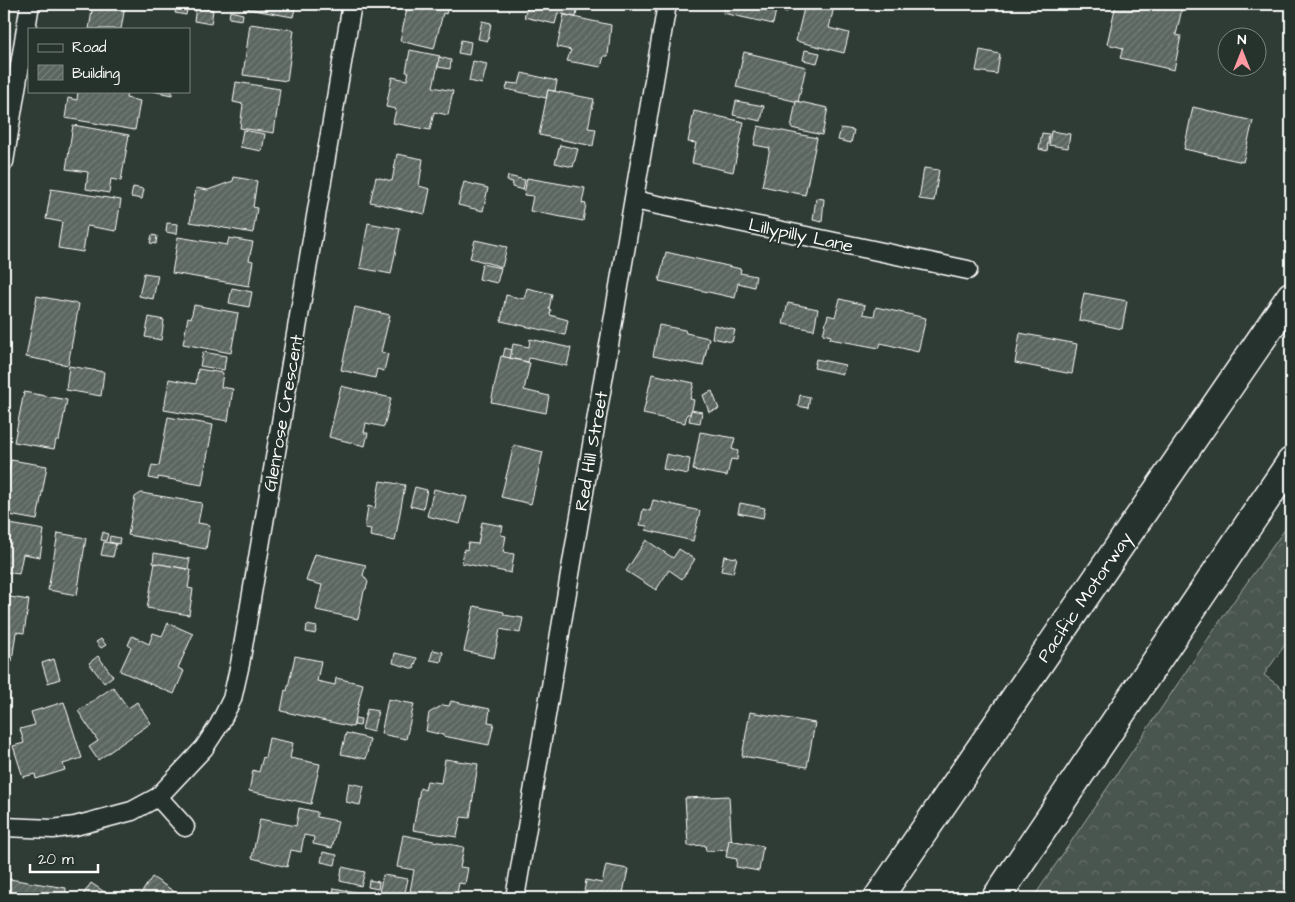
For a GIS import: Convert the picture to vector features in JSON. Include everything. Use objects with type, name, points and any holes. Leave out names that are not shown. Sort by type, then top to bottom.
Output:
[{"type":"highway","name":"Pacific Motorway","points":[[878,898],[1291,296]]},
{"type":"highway","points":[[996,898],[1291,462]]},
{"type":"street","points":[[4,162],[30,4]]},
{"type":"street","name":"Glenrose Crescent","points":[[4,826],[53,829],[75,826],[132,811],[158,797],[204,748],[219,725],[232,699],[240,664],[352,4]]},
{"type":"street","name":"Red Hill Street","points":[[515,898],[667,4]]},
{"type":"street","name":"Lillypilly Lane","points":[[634,200],[968,270]]},
{"type":"street","points":[[158,797],[185,827]]},
{"type":"green space","points":[[1291,521],[1291,636],[1264,675],[1291,695],[1291,898],[1033,898],[1233,602]]},
{"type":"building","points":[[93,4],[125,6],[121,28],[89,28]]},
{"type":"building","points":[[177,4],[188,4],[186,15],[175,13]]},
{"type":"building","points":[[249,4],[296,4],[293,17],[248,9]]},
{"type":"building","points":[[408,4],[449,4],[446,14],[443,13],[434,49],[400,41]]},
{"type":"building","points":[[528,4],[578,4],[576,17],[558,13],[555,24],[524,17]]},
{"type":"building","points":[[725,4],[767,4],[766,8],[776,10],[773,24],[723,13]]},
{"type":"building","points":[[767,4],[789,4],[787,12],[766,8]]},
{"type":"building","points":[[805,4],[820,4],[834,7],[829,28],[849,33],[844,53],[796,41]]},
{"type":"building","points":[[1116,4],[1183,4],[1176,35],[1181,36],[1174,70],[1120,58],[1123,48],[1107,44]]},
{"type":"building","points":[[196,7],[213,10],[211,24],[194,21]]},
{"type":"building","points":[[230,11],[243,14],[242,20],[229,18]]},
{"type":"building","points":[[564,15],[611,25],[608,56],[604,56],[601,67],[567,61],[571,50],[557,47]]},
{"type":"building","points":[[482,21],[491,23],[488,41],[478,39]]},
{"type":"building","points":[[250,24],[294,30],[287,81],[243,75]]},
{"type":"building","points":[[461,40],[471,42],[469,55],[458,53]]},
{"type":"building","points":[[410,50],[440,56],[433,87],[453,91],[448,115],[434,112],[430,130],[393,123],[396,109],[386,107],[392,77],[407,80],[409,72],[406,72]]},
{"type":"building","points":[[805,50],[820,53],[817,63],[803,60]]},
{"type":"building","points":[[980,50],[1000,54],[997,74],[976,71]]},
{"type":"building","points":[[744,52],[806,67],[798,102],[736,87]]},
{"type":"building","points":[[439,57],[451,60],[450,69],[438,67]]},
{"type":"building","points":[[473,61],[487,64],[482,84],[469,81]]},
{"type":"building","points":[[522,73],[557,81],[555,91],[548,90],[546,98],[506,89],[508,83],[519,84]]},
{"type":"building","points":[[236,82],[280,89],[274,133],[240,128],[243,104],[233,102]]},
{"type":"building","points":[[548,90],[594,99],[588,128],[596,129],[593,146],[539,135]]},
{"type":"building","points":[[78,92],[127,92],[126,98],[140,101],[135,130],[65,118],[68,98],[77,100]]},
{"type":"building","points":[[157,92],[172,92],[172,95]]},
{"type":"building","points":[[736,101],[764,106],[761,121],[733,115]]},
{"type":"building","points":[[796,101],[828,108],[822,135],[791,128]]},
{"type":"building","points":[[1193,107],[1253,121],[1243,162],[1184,149]]},
{"type":"building","points":[[694,111],[744,122],[733,172],[692,163],[696,143],[688,142]]},
{"type":"building","points":[[73,125],[129,135],[121,181],[111,179],[109,193],[86,189],[88,172],[66,169]]},
{"type":"building","points":[[758,126],[817,138],[805,195],[762,186],[770,148],[754,145]]},
{"type":"building","points":[[841,128],[854,130],[851,143],[838,140]]},
{"type":"building","points":[[243,130],[265,134],[262,151],[240,147]]},
{"type":"building","points":[[1051,131],[1070,134],[1068,148],[1049,145]]},
{"type":"building","points":[[1042,133],[1049,134],[1047,151],[1039,149]]},
{"type":"building","points":[[560,145],[578,149],[573,167],[555,163]]},
{"type":"building","points":[[397,154],[423,159],[419,186],[430,189],[425,214],[370,202],[376,177],[392,181]]},
{"type":"building","points":[[924,168],[939,170],[934,201],[919,199]]},
{"type":"building","points":[[508,176],[525,180],[523,190],[512,187],[513,182],[507,181]]},
{"type":"building","points":[[234,177],[257,181],[253,207],[257,208],[253,233],[190,222],[196,188],[208,190],[233,181]]},
{"type":"building","points":[[527,178],[585,188],[582,203],[586,204],[583,221],[530,211],[533,196],[524,195]]},
{"type":"building","points":[[464,182],[488,188],[483,211],[458,205]]},
{"type":"building","points":[[133,187],[144,189],[142,199],[131,197]]},
{"type":"building","points":[[51,189],[121,200],[116,231],[87,226],[83,252],[58,248],[62,222],[46,219]]},
{"type":"building","points":[[816,198],[824,199],[822,222],[813,220]]},
{"type":"building","points":[[167,223],[178,224],[177,234],[166,232]]},
{"type":"building","points":[[368,223],[400,229],[391,274],[360,268]]},
{"type":"building","points":[[152,235],[157,236],[156,244],[150,243]]},
{"type":"building","points":[[178,237],[227,245],[229,238],[253,242],[249,260],[253,261],[249,286],[172,273]]},
{"type":"building","points":[[475,240],[507,247],[502,267],[470,258]]},
{"type":"building","points":[[666,252],[741,269],[740,273],[756,276],[754,287],[738,283],[735,298],[659,281]]},
{"type":"building","points":[[482,264],[501,268],[497,283],[479,279]]},
{"type":"building","points":[[144,273],[158,275],[153,299],[139,296]]},
{"type":"building","points":[[232,288],[252,292],[249,307],[229,303]]},
{"type":"building","points":[[527,288],[552,294],[549,309],[551,310],[550,315],[568,320],[565,335],[501,321],[506,295],[524,299]]},
{"type":"building","points":[[1084,293],[1127,301],[1122,329],[1079,320]]},
{"type":"building","points":[[37,296],[79,304],[68,365],[26,357]]},
{"type":"building","points":[[840,299],[865,305],[863,314],[874,316],[876,307],[926,318],[918,352],[881,343],[879,348],[830,339],[831,336],[823,334],[828,315],[835,317]]},
{"type":"building","points":[[788,303],[818,309],[814,330],[783,324]]},
{"type":"building","points":[[194,305],[238,313],[231,353],[183,344],[188,317],[191,318]]},
{"type":"building","points":[[355,307],[390,315],[381,352],[388,354],[384,371],[377,369],[375,378],[341,370]]},
{"type":"building","points":[[149,317],[164,320],[161,340],[145,337]]},
{"type":"building","points":[[659,325],[685,330],[686,333],[709,338],[703,366],[653,356]]},
{"type":"building","points":[[714,325],[735,330],[732,342],[712,338]]},
{"type":"building","points":[[1020,333],[1077,344],[1072,374],[1015,363]]},
{"type":"building","points":[[530,339],[571,348],[567,366],[529,358],[528,362],[510,358],[513,344],[529,347]]},
{"type":"building","points":[[505,348],[512,350],[510,358],[503,357]]},
{"type":"building","points":[[203,352],[226,356],[224,370],[200,366]]},
{"type":"building","points":[[501,356],[530,363],[524,390],[549,396],[546,413],[491,402]]},
{"type":"building","points":[[816,359],[845,365],[843,374],[814,368]]},
{"type":"building","points":[[69,366],[104,372],[101,396],[66,390]]},
{"type":"building","points":[[198,369],[223,373],[221,387],[233,389],[228,421],[164,410],[169,379],[196,384]]},
{"type":"building","points":[[652,374],[694,383],[690,399],[694,400],[691,414],[687,414],[685,423],[643,414]]},
{"type":"building","points":[[341,386],[391,398],[384,427],[366,423],[364,433],[368,433],[365,446],[329,437]]},
{"type":"building","points":[[712,391],[719,409],[709,412],[703,395]]},
{"type":"building","points":[[24,392],[67,400],[59,440],[56,440],[54,449],[14,442]]},
{"type":"building","points":[[800,395],[810,397],[808,408],[798,406]]},
{"type":"building","points":[[691,410],[702,412],[700,423],[689,421]]},
{"type":"building","points":[[168,417],[213,425],[202,485],[158,477],[158,480],[149,478],[152,465],[159,466]]},
{"type":"building","points":[[700,432],[735,438],[732,449],[738,451],[737,460],[731,459],[727,476],[693,470]]},
{"type":"building","points":[[514,445],[543,452],[531,504],[501,497]]},
{"type":"building","points":[[666,454],[690,459],[688,474],[663,469]]},
{"type":"building","points":[[11,460],[47,466],[37,520],[4,514],[4,502]]},
{"type":"building","points":[[380,481],[405,485],[395,541],[370,536],[371,529],[365,528],[368,506],[375,508]]},
{"type":"building","points":[[415,487],[427,490],[423,509],[410,506]]},
{"type":"building","points":[[434,489],[467,497],[460,524],[427,516]]},
{"type":"building","points":[[141,493],[202,503],[198,523],[210,525],[206,549],[128,535],[135,497]]},
{"type":"building","points":[[653,500],[700,511],[693,541],[646,530],[647,526],[640,525],[643,509],[650,511]]},
{"type":"building","points":[[740,503],[765,508],[763,518],[738,513]]},
{"type":"building","points":[[482,522],[503,526],[501,535],[506,536],[503,552],[514,554],[511,573],[462,563],[464,549],[467,550],[468,543],[478,544]]},
{"type":"building","points":[[4,523],[44,530],[40,557],[23,554],[19,574],[4,572]]},
{"type":"building","points":[[103,532],[108,534],[106,541],[101,540]]},
{"type":"building","points":[[58,533],[86,538],[77,595],[48,590]]},
{"type":"building","points":[[110,536],[120,538],[119,544],[109,542]]},
{"type":"building","points":[[646,540],[673,558],[679,549],[695,559],[682,579],[669,570],[656,590],[626,571]]},
{"type":"building","points":[[104,542],[116,544],[113,557],[101,555]]},
{"type":"building","points":[[154,553],[190,559],[188,569],[153,563]]},
{"type":"building","points":[[315,554],[366,565],[363,575],[368,582],[364,591],[358,619],[316,610],[322,585],[306,581]]},
{"type":"building","points":[[724,556],[737,558],[733,573],[721,571]]},
{"type":"building","points":[[155,563],[191,570],[188,588],[193,589],[189,615],[147,608]]},
{"type":"building","points":[[4,596],[29,600],[24,633],[16,632],[12,661],[4,660]]},
{"type":"building","points":[[474,606],[504,612],[504,615],[523,618],[520,633],[500,629],[494,658],[464,651]]},
{"type":"building","points":[[168,623],[193,634],[178,668],[184,671],[174,694],[120,671],[131,647],[128,645],[132,636],[149,644],[153,633],[162,636]]},
{"type":"building","points":[[307,625],[317,627],[315,634],[306,632]]},
{"type":"building","points":[[101,639],[106,645],[101,648],[96,642]]},
{"type":"building","points":[[433,650],[443,652],[441,662],[430,660]]},
{"type":"building","points":[[395,653],[417,658],[414,669],[393,663]]},
{"type":"building","points":[[98,656],[113,676],[104,683],[89,663]]},
{"type":"building","points":[[295,656],[321,661],[317,681],[335,685],[336,678],[363,684],[353,727],[281,711]]},
{"type":"building","points":[[54,659],[60,679],[48,683],[42,663]]},
{"type":"building","points":[[113,687],[128,708],[137,702],[151,723],[98,760],[89,747],[98,741],[78,711]]},
{"type":"building","points":[[388,699],[414,704],[406,739],[381,734]]},
{"type":"building","points":[[451,701],[490,709],[488,722],[494,723],[489,745],[426,731],[429,713],[443,705],[449,706]]},
{"type":"building","points":[[64,702],[82,758],[63,764],[65,770],[36,779],[35,774],[23,777],[13,746],[24,743],[20,729],[35,725],[31,712]]},
{"type":"building","points":[[367,709],[378,711],[373,732],[362,729]]},
{"type":"building","points":[[750,712],[815,723],[807,767],[742,756]]},
{"type":"building","points":[[355,718],[361,719],[360,726],[354,725]]},
{"type":"building","points":[[346,733],[370,739],[366,759],[341,754]]},
{"type":"building","points":[[269,738],[293,743],[290,758],[320,764],[311,804],[249,791],[253,770],[259,772],[263,757],[265,758]]},
{"type":"building","points":[[445,759],[478,764],[470,818],[461,817],[457,837],[413,830],[420,788],[425,790],[427,781],[441,783]]},
{"type":"building","points":[[349,783],[364,786],[360,805],[346,802]]},
{"type":"building","points":[[729,796],[732,850],[706,851],[705,845],[688,846],[685,798]]},
{"type":"building","points":[[299,808],[317,812],[317,817],[338,821],[332,848],[313,844],[314,837],[304,835],[301,852],[291,850],[287,867],[252,858],[260,819],[296,826]]},
{"type":"building","points":[[403,835],[464,847],[460,867],[468,868],[465,884],[459,883],[456,898],[410,891],[414,870],[397,867]]},
{"type":"building","points":[[729,840],[763,846],[759,871],[736,867],[737,859],[726,857]]},
{"type":"building","points":[[323,852],[337,855],[335,865],[321,862]]},
{"type":"building","points":[[606,865],[628,869],[622,898],[583,898],[586,880],[602,883]]},
{"type":"building","points":[[342,867],[365,872],[361,886],[340,881]]},
{"type":"building","points":[[383,875],[408,879],[404,897],[379,892]]},
{"type":"building","points":[[152,877],[184,898],[138,898]]},
{"type":"building","points":[[9,879],[66,888],[65,898],[6,898]]},
{"type":"building","points":[[369,880],[379,882],[378,889],[368,887]]},
{"type":"building","points":[[91,883],[106,893],[116,898],[81,898]]},
{"type":"building","points":[[334,888],[381,897],[381,898],[332,898]]}]
